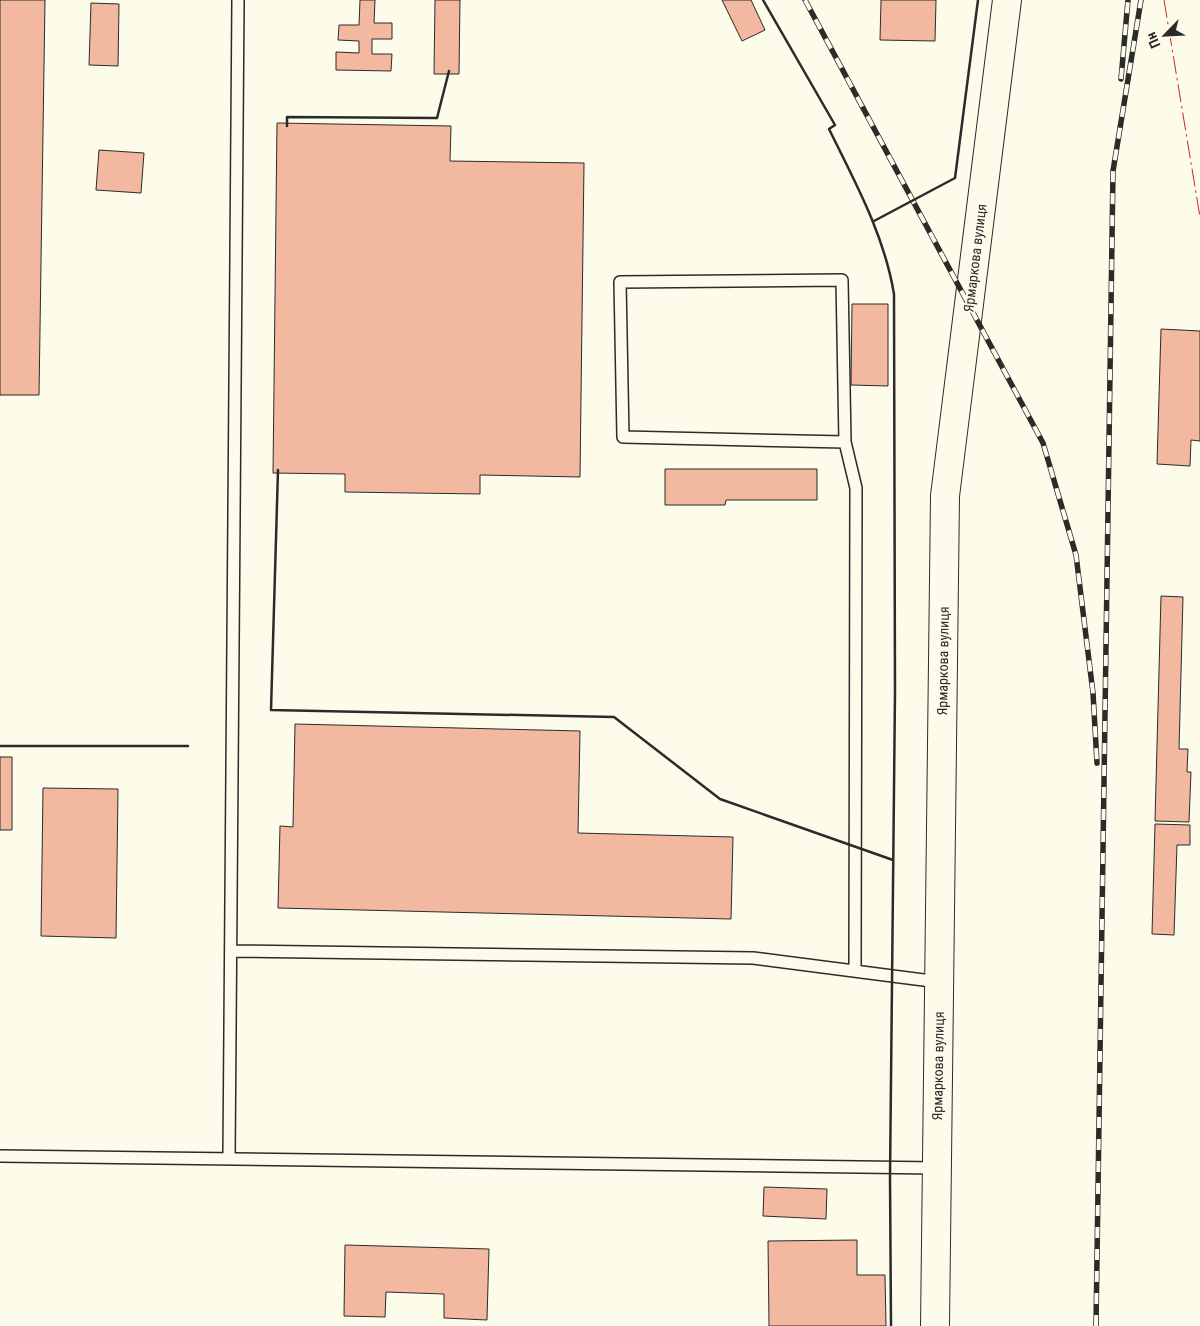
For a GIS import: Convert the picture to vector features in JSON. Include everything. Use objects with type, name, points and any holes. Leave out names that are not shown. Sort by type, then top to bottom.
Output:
[{"type":"street","name":"Ярмаркова вулиця","points":[[935,1326],[945,496],[1008,0]]},
{"type":"lane","points":[[229,1158],[238,0]]},
{"type":"lane","points":[[845,442],[623,437],[620,282],[842,280],[845,442],[856,488],[855,971]]},
{"type":"lane","points":[[232,951],[752,958],[939,982]]},
{"type":"lane","points":[[0,1156],[937,1168]]},
{"type":"building","points":[[0,0],[45,0],[39,395],[0,395]]},
{"type":"building","points":[[360,0],[375,0],[374,23],[392,23],[392,39],[372,39],[372,54],[392,54],[391,71],[336,70],[336,52],[359,53],[359,41],[338,40],[339,25],[359,25]]},
{"type":"building","points":[[435,0],[460,0],[459,74],[434,74]]},
{"type":"building","points":[[722,0],[751,0],[765,30],[742,41]]},
{"type":"building","points":[[881,0],[936,0],[935,41],[880,40]]},
{"type":"building","points":[[91,3],[119,4],[118,66],[89,65]]},
{"type":"building","points":[[277,123],[451,126],[450,161],[584,163],[580,477],[480,475],[480,494],[345,492],[345,474],[273,473]]},
{"type":"building","points":[[99,150],[144,153],[141,193],[96,190]]},
{"type":"building","points":[[852,304],[888,304],[888,386],[851,385]]},
{"type":"building","points":[[1161,329],[1200,331],[1200,441],[1191,440],[1190,466],[1157,464]]},
{"type":"building","points":[[665,469],[817,469],[817,500],[726,500],[725,505],[665,505]]},
{"type":"building","points":[[1161,596],[1183,597],[1179,749],[1188,749],[1187,772],[1191,772],[1189,822],[1155,821]]},
{"type":"building","points":[[295,724],[580,731],[578,833],[733,837],[731,919],[278,908],[280,826],[293,827]]},
{"type":"building","points":[[0,757],[12,757],[12,830],[0,830]]},
{"type":"building","points":[[43,788],[118,789],[116,938],[41,936]]},
{"type":"building","points":[[1155,824],[1190,825],[1190,845],[1177,845],[1174,935],[1152,934]]},
{"type":"building","points":[[764,1187],[827,1189],[826,1219],[763,1216]]},
{"type":"building","points":[[857,1240],[857,1275],[885,1275],[886,1326],[769,1326],[768,1241]]},
{"type":"building","points":[[345,1245],[489,1249],[487,1320],[444,1318],[444,1294],[386,1292],[385,1317],[344,1316]]},
{"type":"railway","points":[[805,0],[1043,443],[1076,555],[1093,693],[1097,763]]},
{"type":"railway","points":[[1121,79],[1128,0]]},
{"type":"railway","points":[[1096,1326],[1113,171],[1141,0]]},
{"type":"wall","points":[[763,0],[835,125],[829,129],[876,229],[894,294],[895,692],[890,1177],[891,1326]]},
{"type":"wall","points":[[874,221],[955,178],[978,0]]},
{"type":"wall","points":[[287,126],[287,117],[437,118],[449,71]]},
{"type":"wall","points":[[278,470],[271,710],[614,717],[720,799],[893,860]]},
{"type":"wall","points":[[0,746],[188,746]]},
{"type":"power","points":[[1164,0],[1200,217]]}]
